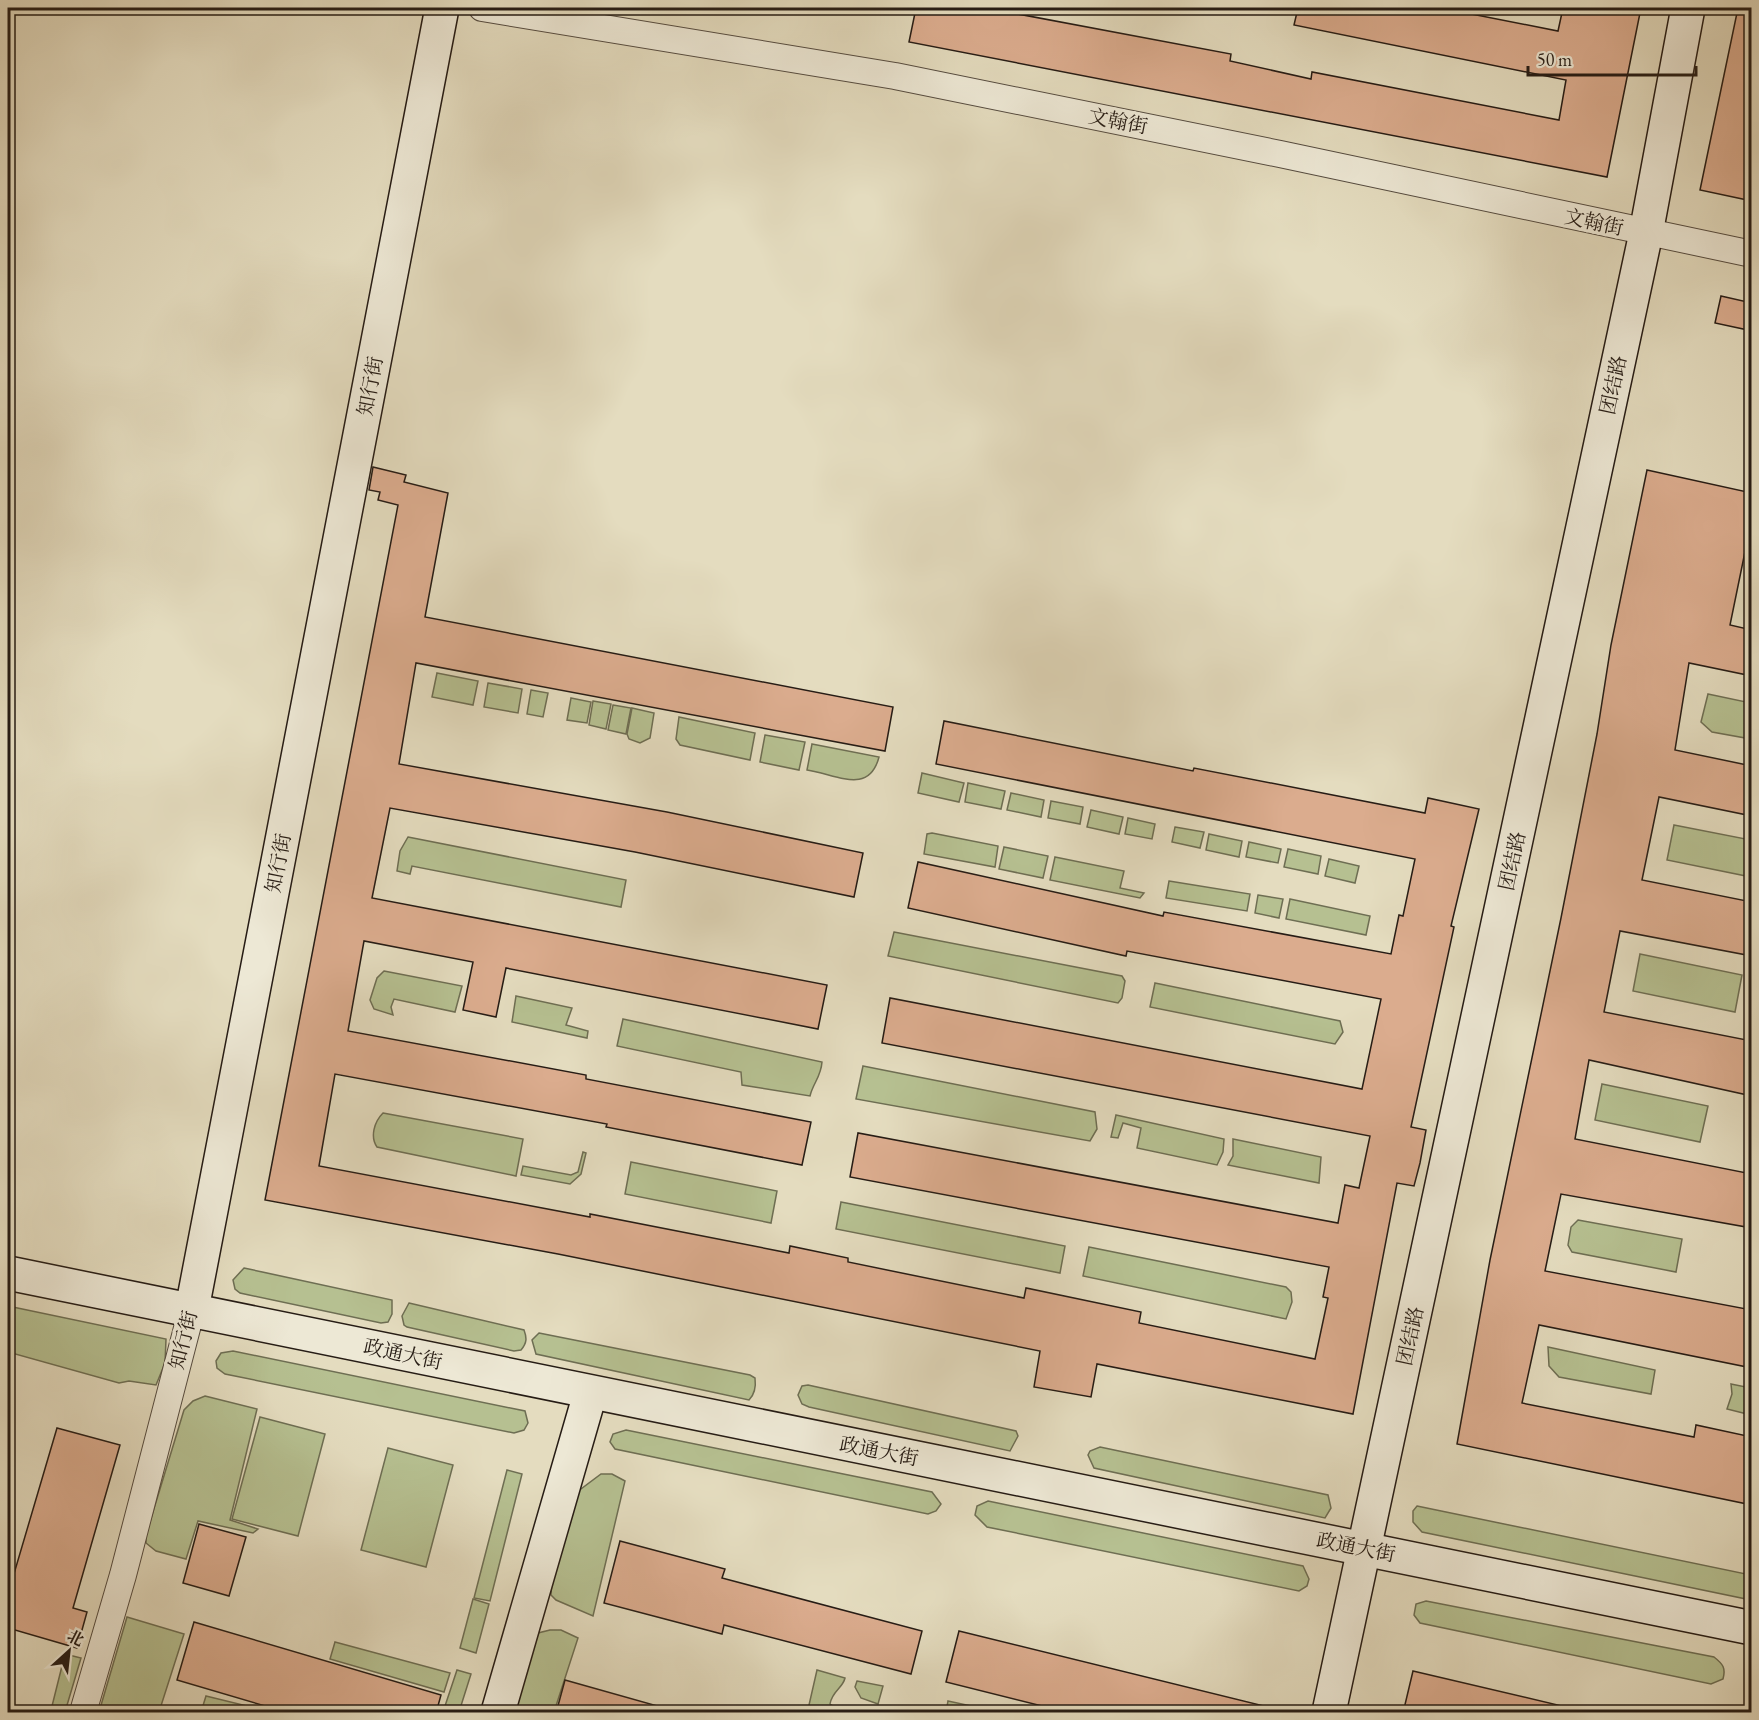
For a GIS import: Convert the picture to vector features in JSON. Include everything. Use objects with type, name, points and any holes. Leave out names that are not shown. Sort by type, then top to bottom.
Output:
[{"type":"street","name":"知行街","points":[[84,1713],[123,1575],[192,1309],[442,8]]},
{"type":"street","name":"文翰街","points":[[482,8],[907,78],[1292,156],[1752,254]]},
{"type":"street","name":"团结路","points":[[1329,1713],[1646,233],[1688,8]]},
{"type":"street","name":"政通大街","points":[[8,1273],[192,1309],[590,1394],[1364,1548],[1752,1629]]},
{"type":"street","points":[[498,1713],[590,1394]]},
{"type":"green space","points":[[437,673],[478,681],[473,705],[432,697]]},
{"type":"green space","points":[[488,683],[522,689],[518,713],[484,707]]},
{"type":"green space","points":[[531,690],[548,693],[543,717],[527,714]]},
{"type":"green space","points":[[1708,694],[1751,703],[1751,739],[1712,732],[1701,722]]},
{"type":"green space","points":[[571,698],[591,702],[587,723],[567,720]]},
{"type":"green space","points":[[593,701],[611,704],[606,729],[589,725]]},
{"type":"green space","points":[[613,705],[631,708],[626,734],[608,730]]},
{"type":"green space","points":[[632,708],[654,713],[650,738],[640,743],[629,739],[627,734]]},
{"type":"green space","points":[[679,717],[755,733],[750,760],[680,745],[676,739]]},
{"type":"green space","points":[[765,735],[805,742],[799,770],[760,762]]},
{"type":"green space","points":[[812,744],[879,757],[868,776],[851,780],[807,770]]},
{"type":"green space","points":[[922,773],[964,783],[959,802],[918,793]]},
{"type":"green space","points":[[968,783],[1005,791],[1001,809],[965,802]]},
{"type":"green space","points":[[1011,793],[1044,800],[1041,817],[1007,810]]},
{"type":"green space","points":[[1051,801],[1083,807],[1080,824],[1048,818]]},
{"type":"green space","points":[[1091,810],[1123,817],[1119,834],[1087,827]]},
{"type":"green space","points":[[1128,818],[1155,824],[1152,839],[1125,834]]},
{"type":"green space","points":[[1674,825],[1751,840],[1751,877],[1667,860]]},
{"type":"green space","points":[[1175,827],[1204,832],[1200,848],[1172,842]]},
{"type":"green space","points":[[932,833],[998,846],[995,867],[924,854],[927,834]]},
{"type":"green space","points":[[1209,834],[1242,841],[1239,857],[1206,850]]},
{"type":"green space","points":[[408,837],[626,880],[621,907],[412,866],[410,874],[397,871],[400,851]]},
{"type":"green space","points":[[1249,842],[1281,849],[1278,863],[1246,857]]},
{"type":"green space","points":[[1004,847],[1048,856],[1043,878],[999,869]]},
{"type":"green space","points":[[1288,849],[1321,856],[1318,874],[1284,867]]},
{"type":"green space","points":[[1055,857],[1124,871],[1120,888],[1144,893],[1140,898],[1050,880]]},
{"type":"green space","points":[[1329,859],[1359,866],[1355,883],[1325,876]]},
{"type":"green space","points":[[1169,881],[1250,894],[1247,911],[1166,898]]},
{"type":"green space","points":[[1258,895],[1283,899],[1279,918],[1255,913]]},
{"type":"green space","points":[[1290,899],[1370,916],[1366,935],[1286,919]]},
{"type":"green space","points":[[894,932],[1122,976],[1125,981],[1122,998],[1118,1003],[888,956]]},
{"type":"green space","points":[[1640,954],[1742,975],[1735,1012],[1633,991]]},
{"type":"green space","points":[[384,971],[462,986],[455,1012],[394,999],[391,1007],[393,1015],[374,1009],[370,1000],[377,978]]},
{"type":"green space","points":[[1155,983],[1340,1021],[1343,1032],[1335,1044],[1150,1007]]},
{"type":"green space","points":[[516,996],[572,1008],[566,1025],[588,1031],[587,1038],[512,1022]]},
{"type":"green space","points":[[623,1019],[822,1062],[819,1076],[810,1096],[742,1085],[741,1072],[617,1046]]},
{"type":"green space","points":[[863,1066],[1095,1112],[1097,1129],[1090,1141],[856,1099]]},
{"type":"green space","points":[[1602,1084],[1708,1106],[1700,1142],[1595,1120]]},
{"type":"green space","points":[[383,1113],[523,1139],[516,1176],[377,1147],[374,1130]]},
{"type":"green space","points":[[1116,1115],[1224,1139],[1223,1152],[1217,1165],[1137,1148],[1141,1128],[1123,1123],[1118,1138],[1111,1137]]},
{"type":"green space","points":[[1233,1139],[1321,1157],[1319,1183],[1228,1165],[1233,1156]]},
{"type":"green space","points":[[583,1152],[586,1153],[581,1174],[570,1184],[521,1175],[523,1166],[571,1175],[578,1172]]},
{"type":"green space","points":[[631,1162],[777,1191],[771,1223],[625,1194]]},
{"type":"green space","points":[[841,1202],[1065,1246],[1060,1273],[836,1229]]},
{"type":"green space","points":[[1578,1220],[1682,1239],[1676,1272],[1572,1252],[1568,1245],[1571,1227]]},
{"type":"green space","points":[[1089,1247],[1286,1287],[1291,1292],[1292,1302],[1286,1319],[1083,1276]]},
{"type":"green space","points":[[244,1268],[392,1300],[392,1314],[388,1322],[381,1323],[240,1293],[235,1289],[233,1280]]},
{"type":"green space","points":[[409,1303],[524,1330],[525,1343],[521,1350],[514,1351],[407,1327],[404,1325],[402,1316]]},
{"type":"green space","points":[[8,1306],[166,1339],[165,1363],[156,1385],[129,1381],[119,1383],[8,1352]]},
{"type":"green space","points":[[539,1333],[750,1375],[755,1378],[755,1390],[749,1400],[536,1354],[532,1340]]},
{"type":"green space","points":[[1548,1347],[1655,1370],[1651,1394],[1559,1377],[1549,1366]]},
{"type":"green space","points":[[233,1351],[525,1411],[528,1423],[524,1430],[514,1433],[225,1374],[217,1368],[216,1361],[221,1353]]},
{"type":"green space","points":[[1731,1384],[1751,1388],[1751,1415],[1727,1409],[1732,1394]]},
{"type":"green space","points":[[808,1385],[1016,1431],[1018,1436],[1010,1451],[809,1407],[802,1404],[798,1395],[802,1386]]},
{"type":"green space","points":[[205,1396],[257,1409],[230,1520],[258,1529],[253,1533],[198,1521],[186,1559],[156,1551],[146,1543],[146,1535],[184,1410],[193,1401]]},
{"type":"green space","points":[[260,1417],[325,1434],[298,1536],[232,1519]]},
{"type":"green space","points":[[626,1430],[932,1492],[941,1504],[936,1511],[928,1514],[615,1449],[610,1442],[613,1434]]},
{"type":"green space","points":[[1100,1447],[1328,1495],[1331,1508],[1325,1518],[1094,1468],[1088,1455],[1090,1451]]},
{"type":"green space","points":[[388,1448],[453,1465],[426,1567],[361,1550]]},
{"type":"green space","points":[[507,1470],[522,1474],[490,1601],[474,1598]]},
{"type":"green space","points":[[601,1474],[612,1474],[625,1481],[593,1616],[556,1600],[551,1595],[552,1578],[577,1492]]},
{"type":"green space","points":[[988,1501],[1303,1566],[1309,1579],[1307,1586],[1299,1591],[987,1527],[975,1515],[977,1506]]},
{"type":"green space","points":[[1417,1506],[1751,1575],[1751,1600],[1422,1532],[1413,1522],[1413,1511]]},
{"type":"green space","points":[[473,1599],[489,1604],[476,1653],[460,1648]]},
{"type":"green space","points":[[1426,1601],[1714,1657],[1723,1666],[1723,1679],[1711,1684],[1420,1623],[1414,1615],[1416,1604]]},
{"type":"green space","points":[[127,1617],[184,1634],[159,1712],[99,1712]]},
{"type":"green space","points":[[561,1630],[578,1638],[554,1712],[515,1712],[534,1640],[538,1633]]},
{"type":"green space","points":[[335,1642],[450,1673],[444,1692],[330,1659]]},
{"type":"green space","points":[[65,1654],[81,1658],[65,1712],[57,1712],[52,1706]]},
{"type":"green space","points":[[457,1670],[471,1674],[459,1712],[443,1712]]},
{"type":"green space","points":[[817,1670],[845,1678],[830,1704],[842,1712],[810,1712],[809,1705]]},
{"type":"green space","points":[[857,1681],[883,1686],[878,1704],[861,1698],[855,1687]]},
{"type":"green space","points":[[206,1696],[247,1706],[245,1712],[201,1712]]},
{"type":"green space","points":[[948,1701],[976,1707],[975,1712],[946,1712]]},
{"type":"building","points":[[916,8],[986,8],[1231,54],[1230,61],[1311,79],[1312,72],[1559,120],[1566,80],[1294,25],[1298,8],[1441,8],[1558,31],[1563,8],[1641,8],[1607,177],[909,42]]},
{"type":"building","points":[[1738,8],[1752,8],[1752,201],[1700,190]]},
{"type":"building","points":[[1721,296],[1752,303],[1748,330],[1715,323]]},
{"type":"building","points":[[373,467],[406,475],[404,482],[448,493],[425,617],[893,707],[885,751],[416,663],[399,764],[667,812],[863,853],[854,897],[635,852],[390,808],[372,898],[827,985],[818,1029],[506,968],[496,1017],[463,1010],[473,962],[364,941],[348,1031],[586,1075],[586,1079],[811,1122],[802,1165],[606,1127],[607,1124],[335,1074],[319,1166],[590,1217],[590,1214],[789,1253],[790,1246],[848,1258],[848,1262],[1024,1298],[1026,1288],[1141,1312],[1139,1323],[1315,1359],[1328,1298],[1323,1297],[1329,1267],[850,1177],[858,1133],[1338,1223],[1345,1185],[1359,1188],[1370,1136],[882,1043],[890,998],[1362,1089],[1381,999],[1127,951],[1126,956],[908,908],[918,862],[1163,916],[1164,912],[1391,954],[1399,915],[1403,916],[1415,859],[936,764],[944,721],[1193,771],[1194,768],[1425,813],[1428,798],[1479,809],[1451,926],[1454,927],[1411,1127],[1426,1130],[1420,1163],[1414,1186],[1397,1183],[1353,1414],[1097,1364],[1091,1397],[1034,1387],[1040,1351],[558,1254],[265,1200],[398,505],[378,500],[380,492],[369,490]]},
{"type":"building","points":[[1647,470],[1752,493],[1752,543],[1747,542],[1730,625],[1752,630],[1752,676],[1689,663],[1675,750],[1752,766],[1752,816],[1659,797],[1642,880],[1752,902],[1752,956],[1620,931],[1604,1012],[1752,1041],[1752,1096],[1589,1060],[1575,1139],[1752,1174],[1752,1228],[1561,1194],[1545,1271],[1752,1310],[1752,1368],[1539,1325],[1522,1403],[1694,1437],[1696,1425],[1752,1437],[1752,1505],[1457,1444],[1490,1260],[1561,918],[1597,734],[1611,645]]},
{"type":"building","points":[[57,1428],[120,1445],[73,1608],[87,1612],[77,1648],[8,1628],[8,1594]]},
{"type":"building","points":[[199,1524],[246,1537],[229,1596],[183,1583]]},
{"type":"building","points":[[620,1541],[725,1569],[722,1578],[922,1631],[911,1674],[724,1625],[722,1634],[604,1603]]},
{"type":"building","points":[[194,1622],[441,1695],[436,1713],[289,1713],[177,1680]]},
{"type":"building","points":[[959,1631],[1264,1706],[1263,1713],[1070,1713],[946,1682]]},
{"type":"building","points":[[1413,1671],[1562,1706],[1562,1713],[1403,1713]]},
{"type":"building","points":[[565,1680],[661,1707],[661,1713],[556,1713]]}]
